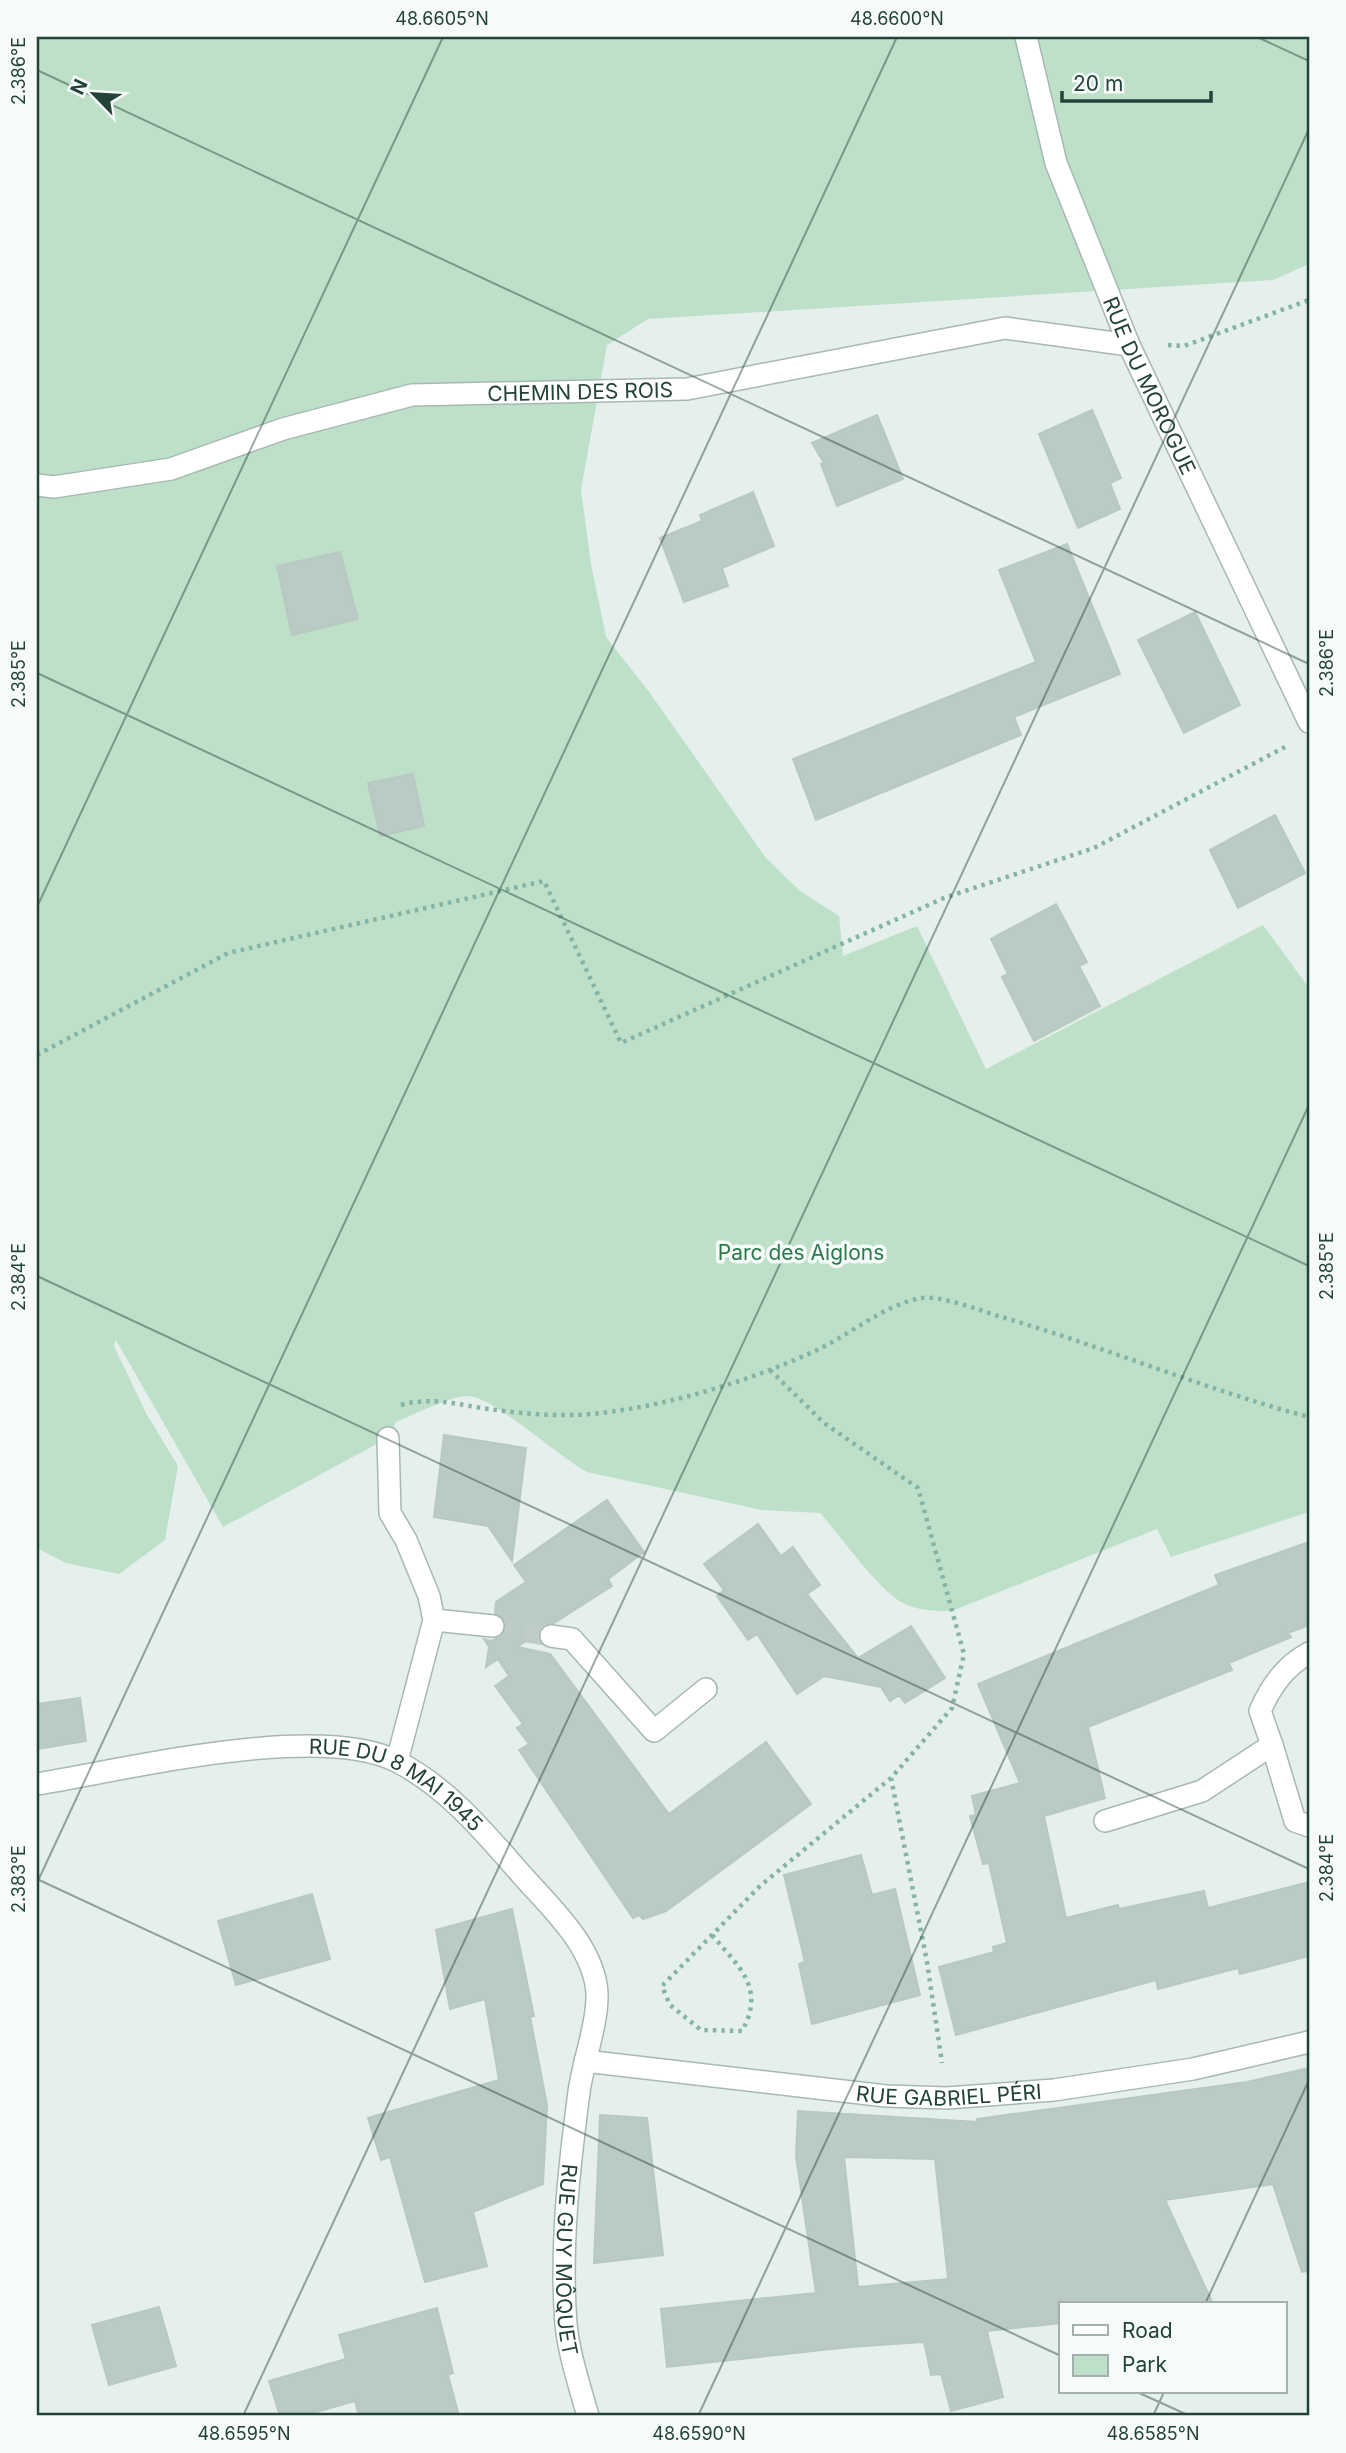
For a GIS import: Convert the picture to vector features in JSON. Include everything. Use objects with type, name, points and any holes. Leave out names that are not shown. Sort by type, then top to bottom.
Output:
[{"type":"street","name":"RUE DU MOROGUE","points":[[1026,37],[1056,163],[1129,345],[1309,722]]},
{"type":"street","name":"CHEMIN DES ROIS","points":[[37,485],[54,487],[171,469],[283,429],[412,395],[688,390],[1005,328],[1129,345]]},
{"type":"street","points":[[388,1438],[390,1513],[420,1573],[434,1620],[397,1762]]},
{"type":"street","points":[[434,1620],[493,1626]]},
{"type":"street","points":[[551,1636],[572,1639],[654,1731],[706,1689]]},
{"type":"street","points":[[1309,1653],[1291,1663],[1268,1693],[1260,1711],[1295,1821],[1309,1826]]},
{"type":"street","name":"RUE DU 8 MAI 1945","points":[[37,1784],[295,1745],[362,1750],[397,1762],[442,1791],[487,1833],[575,1939],[591,1968],[597,1994],[585,2061]]},
{"type":"street","points":[[1105,1821],[1202,1791],[1272,1745]]},
{"type":"street","name":"RUE GABRIEL PÉRI","points":[[585,2061],[886,2096],[947,2098],[1092,2084],[1193,2069],[1309,2042]]},
{"type":"street","name":"RUE GUY MÔQUET","points":[[585,2061],[579,2090],[564,2260],[566,2327],[588,2416]]},
{"type":"path","points":[[1129,345],[1184,345],[1309,300]]},
{"type":"path","points":[[37,1055],[228,953],[544,881],[621,1043],[944,898],[1094,848],[1293,743]]},
{"type":"path","points":[[388,1438],[393,1406],[415,1401],[446,1401],[491,1409],[590,1415],[661,1405],[770,1370],[817,1350],[898,1305],[924,1298],[1035,1326],[1244,1400],[1309,1417]]},
{"type":"path","points":[[712,1935],[749,1979],[752,2012],[742,2031],[701,2030],[670,2005],[662,1986],[760,1886],[891,1778],[952,1708],[964,1654],[918,1488],[824,1423],[770,1370]]},
{"type":"path","points":[[891,1778],[927,1962],[947,2098]]},
{"type":"green space","name":"Parc des Aiglons","points":[[37,37],[1309,37],[1309,264],[1273,280],[648,319],[607,345],[581,490],[591,564],[606,637],[650,693],[766,858],[800,891],[839,916],[843,956],[917,926],[986,1069],[1263,925],[1309,988],[1309,1512],[1171,1557],[1157,1529],[952,1611],[927,1610],[915,1608],[893,1597],[820,1513],[762,1510],[587,1472],[493,1406],[468,1396],[442,1402],[396,1422],[388,1438],[223,1527],[116,1340],[114,1346],[146,1413],[178,1466],[165,1540],[119,1574],[66,1563],[37,1548]]},
{"type":"building","points":[[1092,410],[1121,478],[1110,483],[1120,509],[1078,528],[1039,434]]},
{"type":"building","points":[[877,415],[903,479],[837,506],[821,464],[824,463],[812,443]]},
{"type":"building","points":[[753,492],[774,546],[722,568],[728,586],[684,602],[660,538],[702,521],[700,515]]},
{"type":"building","points":[[1067,544],[1120,674],[1014,717],[1021,735],[816,820],[793,759],[1036,662],[999,570]]},
{"type":"building","points":[[340,552],[358,619],[292,635],[277,566]]},
{"type":"building","points":[[1195,612],[1240,705],[1184,733],[1138,640]]},
{"type":"building","points":[[413,774],[424,826],[380,836],[368,783]]},
{"type":"building","points":[[1275,815],[1305,873],[1238,908],[1210,850]]},
{"type":"building","points":[[1056,904],[1087,962],[1079,966],[1100,1006],[1034,1041],[1002,977],[1008,974],[991,939]]},
{"type":"building","points":[[444,1435],[526,1448],[512,1561],[488,1526],[434,1517]]},
{"type":"building","points":[[607,1500],[644,1552],[608,1579],[612,1586],[554,1623],[546,1624],[517,1647],[550,1654],[669,1814],[766,1742],[811,1804],[666,1911],[643,1919],[639,1915],[633,1918],[519,1750],[529,1744],[517,1728],[523,1724],[495,1686],[509,1676],[498,1659],[486,1667],[489,1647],[484,1639],[491,1641],[503,1634],[505,1621],[495,1613],[496,1602],[526,1582],[514,1565]]},
{"type":"building","points":[[758,1524],[781,1556],[793,1547],[820,1585],[807,1594],[858,1658],[911,1626],[945,1678],[905,1703],[899,1695],[890,1701],[881,1687],[824,1676],[797,1694],[757,1634],[748,1640],[717,1596],[724,1590],[704,1564]]},
{"type":"building","points":[[1309,1542],[1309,1625],[1288,1633],[1291,1637],[1229,1663],[1232,1670],[1088,1727],[1105,1798],[1044,1816],[1066,1918],[1118,1905],[1119,1909],[1204,1891],[1208,1908],[1309,1882],[1309,1956],[1240,1974],[1238,1968],[1158,1989],[1156,1980],[956,2035],[939,1967],[994,1952],[993,1947],[1007,1943],[989,1863],[983,1864],[970,1816],[976,1815],[972,1796],[1020,1783],[978,1684],[1219,1585],[1215,1575]]},
{"type":"building","points":[[80,1698],[86,1741],[37,1749],[37,1704]]},
{"type":"building","points":[[861,1855],[872,1895],[895,1889],[920,1995],[812,2024],[799,1964],[805,1962],[784,1875]]},
{"type":"building","points":[[312,1894],[330,1959],[236,1985],[218,1921]]},
{"type":"building","points":[[512,1909],[534,2016],[530,2017],[547,2105],[543,2184],[473,2212],[487,2266],[425,2282],[390,2157],[381,2160],[368,2118],[499,2080],[485,1999],[450,2009],[436,1930]]},
{"type":"building","points":[[1309,2068],[1309,2271],[1302,2272],[1273,2184],[1165,2200],[1212,2302],[1059,2302],[1059,2323],[987,2331],[1003,2397],[951,2411],[941,2374],[931,2375],[924,2342],[850,2347],[667,2367],[661,2309],[816,2293],[796,2156],[798,2111],[978,2122],[977,2119],[1247,2082]],"holes":[[[844,2157],[935,2159],[948,2279],[858,2287]]]},
{"type":"building","points":[[600,2115],[647,2118],[663,2255],[594,2263]]},
{"type":"building","points":[[159,2307],[176,2366],[109,2385],[92,2325]]},
{"type":"building","points":[[437,2308],[453,2373],[448,2375],[459,2416],[359,2416],[355,2401],[302,2416],[280,2416],[269,2381],[346,2359],[339,2335]]},
{"type":"tunnel","points":[[493,1626],[551,1636]]}]
